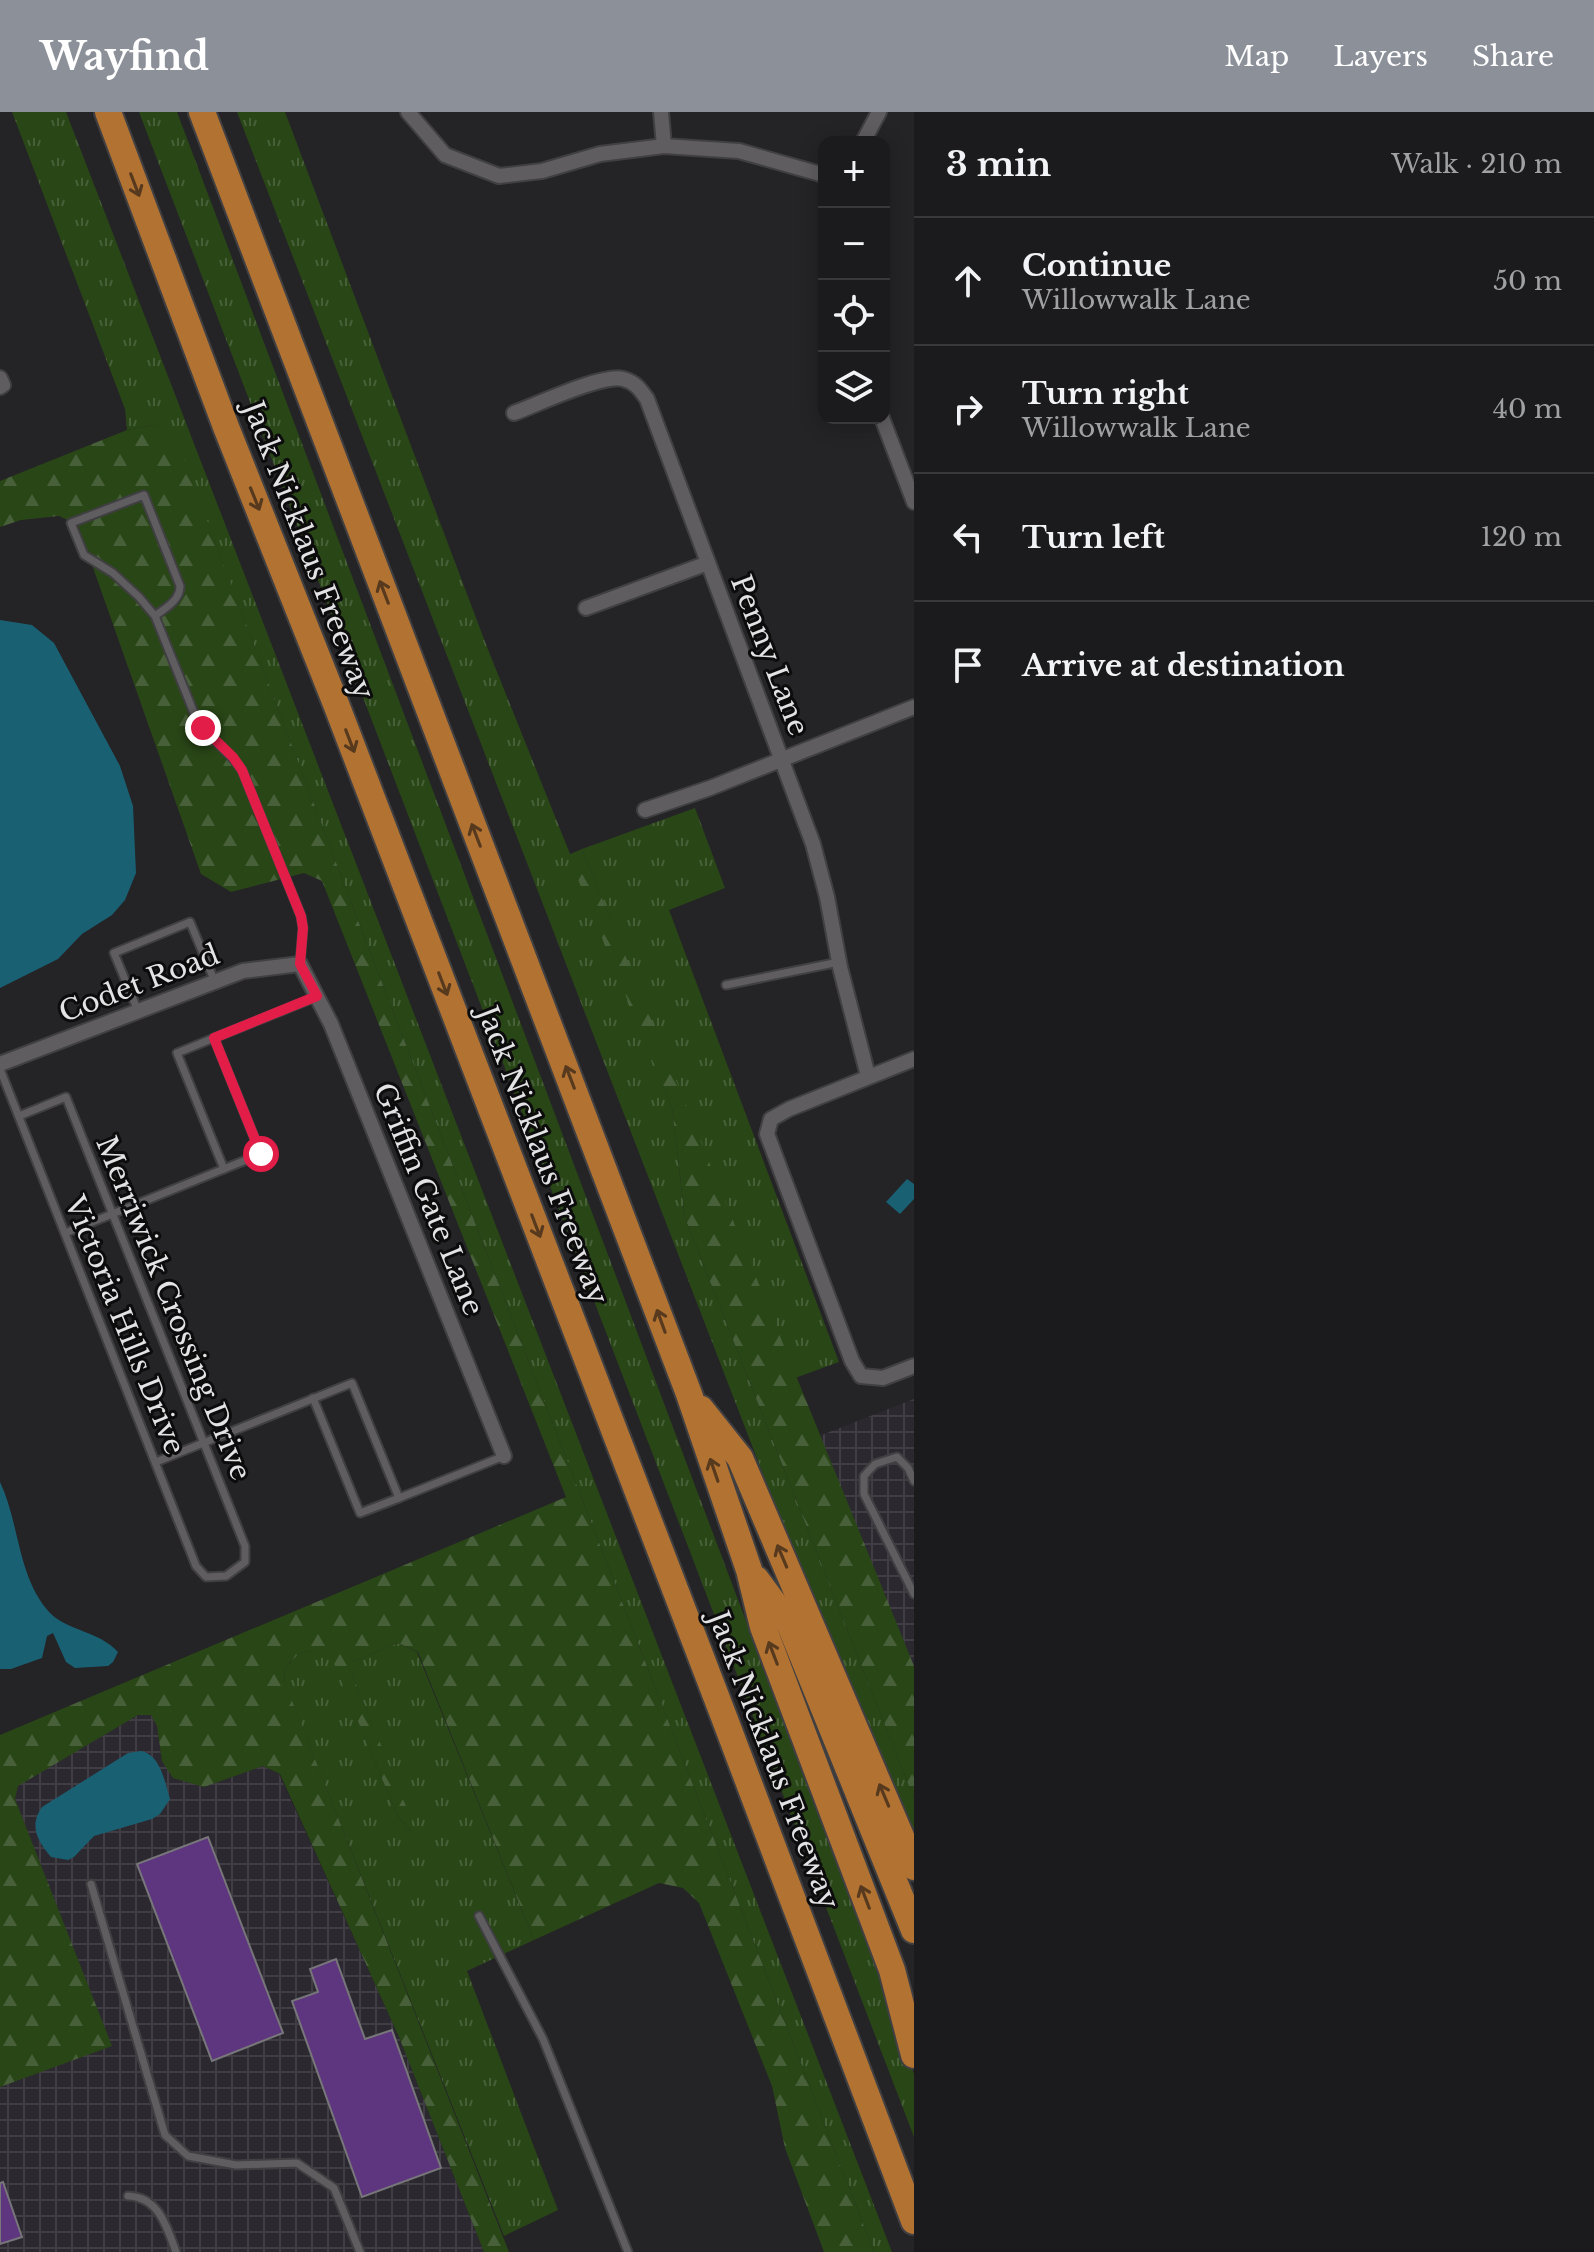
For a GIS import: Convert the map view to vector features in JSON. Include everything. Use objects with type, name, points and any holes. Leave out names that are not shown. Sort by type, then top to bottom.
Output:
[{"type":"highway","name":"Jack Nicklaus Freeway","points":[[108,112],[226,427],[336,704],[724,1717],[914,2221]]},
{"type":"highway","name":"Jack Nicklaus Freeway","points":[[202,112],[689,1394],[749,1570],[763,1627],[892,1970],[914,2055]]},
{"type":"highway","points":[[689,1394],[740,1458],[914,1867]]},
{"type":"highway","points":[[749,1570],[790,1625],[914,1930]]},
{"type":"highway","points":[[892,1970],[914,2012]]},
{"type":"street","points":[[408,112],[445,155],[499,176],[542,171],[600,154],[664,146],[739,151],[818,173]]},
{"type":"street","points":[[661,112],[664,146]]},
{"type":"street","points":[[866,136],[879,112]]},
{"type":"street","name":"Penny Lane","points":[[514,413],[603,380],[621,377],[637,385],[647,399],[813,844],[868,1076]]},
{"type":"street","points":[[884,424],[914,502]]},
{"type":"street","points":[[586,608],[708,563]]},
{"type":"street","points":[[645,810],[914,707]]},
{"type":"street","name":"Codet Road","points":[[0,1066],[243,971],[300,964]]},
{"type":"street","name":"Griffin Gate Lane","points":[[300,964],[331,1024],[504,1456]]},
{"type":"street","points":[[914,1059],[771,1119],[767,1134],[852,1361],[861,1376],[883,1378],[914,1366]]},
{"type":"lane","points":[[155,616],[175,600],[180,586],[144,495],[71,523],[84,555],[113,573],[155,616],[196,718],[242,770],[301,916],[300,964]]},
{"type":"lane","points":[[138,1011],[114,953],[190,922],[215,982]]},
{"type":"lane","points":[[726,985],[839,962]]},
{"type":"lane","points":[[224,1169],[177,1053],[317,996]]},
{"type":"lane","points":[[65,1233],[261,1154],[214,1038]]},
{"type":"lane","name":"Victoria Hills Drive","points":[[0,1066],[196,1566],[206,1577],[226,1576]]},
{"type":"lane","name":"Merriwick Crossing Drive","points":[[19,1116],[66,1097],[245,1546],[245,1562],[226,1576]]},
{"type":"lane","points":[[156,1462],[352,1383],[399,1498]]},
{"type":"lane","points":[[313,1398],[360,1513],[504,1456]]},
{"type":"lane","points":[[914,1481],[908,1468],[897,1457],[875,1464],[864,1476],[864,1494],[914,1594]]},
{"type":"lane","points":[[91,1884],[165,2135],[188,2156],[236,2165],[297,2163],[334,2188],[360,2252]]},
{"type":"lane","points":[[479,1916],[543,2039],[628,2252]]},
{"type":"lane","points":[[128,2196],[141,2196],[160,2212],[176,2252]]},
{"type":"shaded area","points":[[914,1399],[914,1666],[819,1436]]},
{"type":"shaded area","points":[[138,1715],[151,1715],[157,1726],[162,1761],[204,1787],[263,1766],[279,1774],[399,2037],[484,2252],[0,2252],[0,2087],[111,2045],[15,1799],[18,1785]]},
{"type":"green space","points":[[12,112],[66,112],[892,2252],[874,2252],[365,939],[174,434],[153,425],[127,430],[125,409]]},
{"type":"green space","points":[[139,112],[177,112],[892,2008],[914,2074],[914,2137]]},
{"type":"green space","points":[[237,112],[285,112],[487,647],[672,1108],[685,1218],[914,1799],[914,1854],[836,1663]]},
{"type":"green space","points":[[153,425],[174,433],[365,939],[874,2252],[824,2252],[785,2148],[772,2086],[699,1903],[683,1888],[659,1883],[534,1940],[418,1652],[398,1643],[352,1662],[352,1674],[412,1821],[412,1832],[398,1817],[330,1654],[308,1651],[298,1655],[284,1671],[285,1683],[509,2252],[484,2252],[399,2037],[280,1774],[263,1766],[204,1787],[173,1778],[162,1761],[157,1726],[151,1715],[138,1715],[18,1786],[15,1799],[112,2046],[0,2087],[0,1735],[566,1497],[322,881],[304,873],[231,892],[201,874],[78,525],[59,516],[21,520],[0,527],[0,481],[127,430]]},
{"type":"green space","points":[[695,808],[725,888],[669,910],[839,1362],[795,1378],[582,849]]},
{"type":"green space","points":[[582,849],[914,1666],[914,1799],[685,1218],[672,1108],[568,855]]},
{"type":"green space","points":[[398,1643],[417,1652],[534,1940],[467,1971],[558,2210],[504,2236],[285,1684],[284,1671],[298,1655],[314,1650],[330,1653],[398,1817],[411,1831],[411,1821],[352,1674],[352,1662]]},
{"type":"water","points":[[0,620],[32,625],[54,643],[120,766],[133,806],[136,873],[125,900],[112,915],[82,934],[58,959],[0,988]]},
{"type":"water","points":[[907,1179],[914,1184],[914,1199],[900,1214],[886,1202]]},
{"type":"water","points":[[0,1482],[25,1567],[39,1599],[57,1619],[102,1640],[118,1652],[108,1666],[75,1668],[66,1662],[53,1633],[47,1636],[42,1658],[11,1669],[0,1669]]},
{"type":"water","points":[[141,1751],[158,1764],[166,1785],[170,1799],[160,1814],[94,1836],[68,1860],[51,1857],[36,1833],[36,1820],[42,1807],[128,1753]]},
{"type":"building","points":[[208,1837],[283,2033],[212,2061],[137,1864]]},
{"type":"building","points":[[336,1959],[365,2039],[392,2030],[441,2168],[362,2197],[292,2001],[318,1992],[310,1969]]},
{"type":"building","points":[[3,2182],[22,2237],[0,2244],[0,2183]]},
{"type":"route","points":[[203,728],[242,770],[301,916],[300,964],[317,996],[214,1038],[261,1154]]}]
